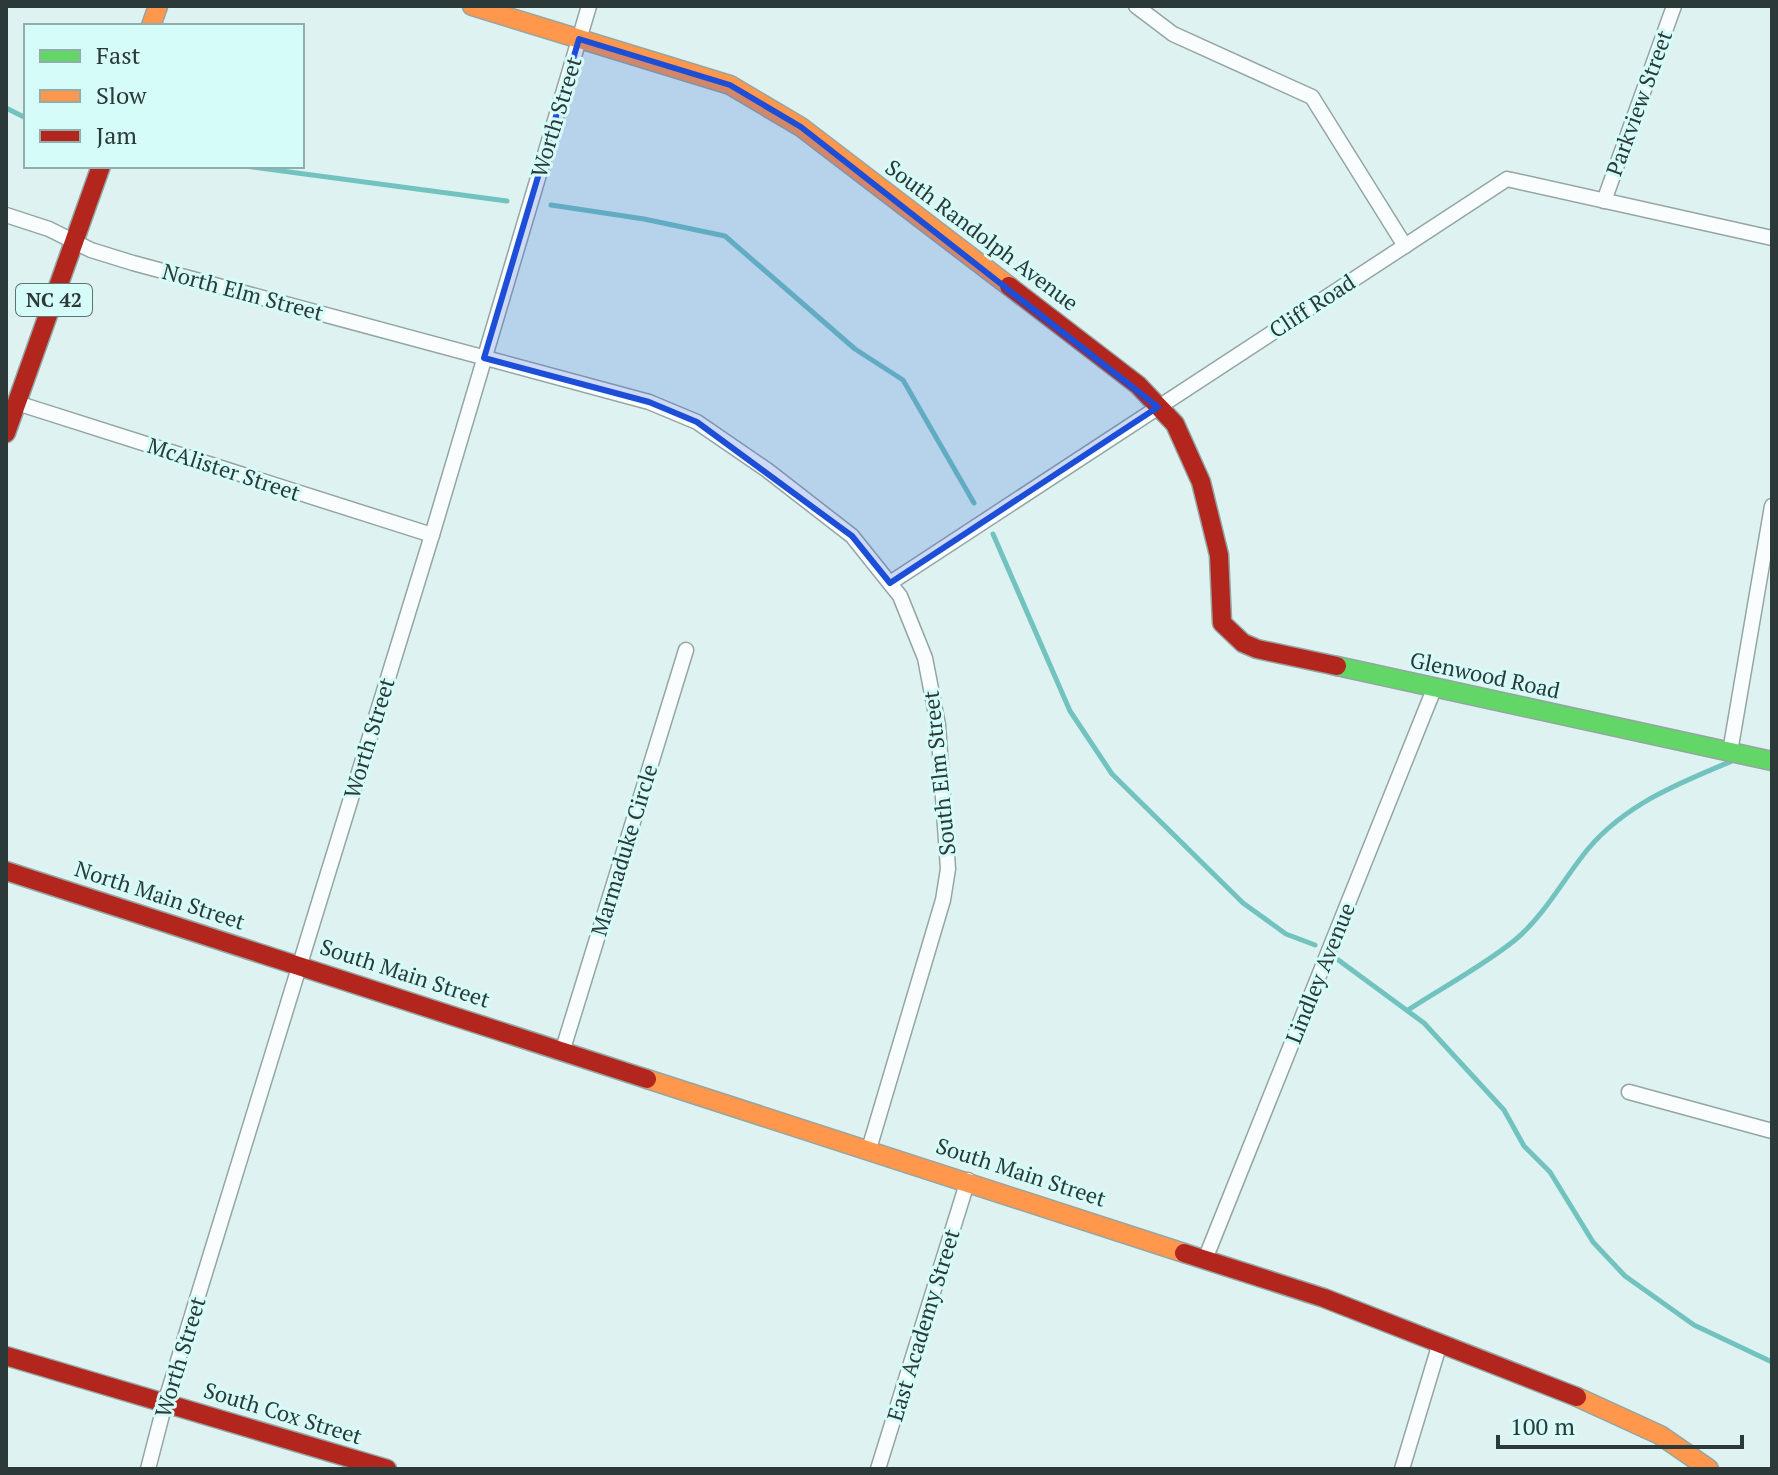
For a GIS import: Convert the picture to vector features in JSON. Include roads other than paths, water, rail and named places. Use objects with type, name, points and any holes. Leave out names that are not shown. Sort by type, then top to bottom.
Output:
[{"type":"street","name":"South Randolph Avenue","points":[[472,6],[730,85],[801,127],[1138,385],[1175,424],[1201,482],[1219,555],[1219,596]]},
{"type":"street","name":"Worth Street","points":[[148,1469],[165,1403],[432,535],[589,6]]},
{"type":"street","points":[[1136,6],[1173,34],[1312,97],[1405,246]]},
{"type":"street","name":"Parkview Street","points":[[1604,201],[1674,6]]},
{"type":"street","name":"NC 42","points":[[6,433],[100,168]]},
{"type":"street","name":"Cliff Road","points":[[890,583],[1507,179],[1772,238]]},
{"type":"street","name":"North Elm Street","points":[[6,215],[49,229],[91,250],[133,263],[484,358]]},
{"type":"street","name":"South Elm Street","points":[[484,358],[649,402],[697,422],[767,470],[852,536],[900,596],[925,658],[938,725],[948,869],[943,900],[869,1149]]},
{"type":"street","name":"McAlister Street","points":[[17,403],[432,535]]},
{"type":"street","points":[[1730,752],[1772,506]]},
{"type":"street","name":"Glenwood Road","points":[[1219,596],[1222,623],[1243,643],[1257,649],[1772,761]]},
{"type":"street","name":"Marmaduke Circle","points":[[563,1049],[686,650]]},
{"type":"street","name":"Lindley Avenue","points":[[1206,1257],[1434,689]]},
{"type":"street","name":"North Main Street","points":[[6,871],[300,964]]},
{"type":"street","name":"South Main Street","points":[[300,964],[1324,1298],[1600,1406],[1660,1435],[1709,1469]]},
{"type":"street","points":[[1629,1092],[1772,1131]]},
{"type":"street","name":"East Academy Street","points":[[878,1469],[968,1180]]},
{"type":"street","points":[[1402,1469],[1440,1343]]},
{"type":"street","name":"South Cox Street","points":[[6,1356],[387,1469]]},
{"type":"waterway","points":[[6,108],[24,117]]},
{"type":"waterway","points":[[260,168],[507,201]]},
{"type":"waterway","points":[[551,205],[644,219],[725,236],[855,349],[903,380],[974,503]]},
{"type":"waterway","points":[[993,534],[1070,711],[1112,774],[1243,903],[1286,934],[1315,945]]},
{"type":"waterway","points":[[1408,1010],[1515,940],[1545,908],[1588,849],[1619,819],[1654,796],[1732,761]]},
{"type":"waterway","points":[[1337,959],[1424,1023],[1504,1110],[1524,1146],[1550,1172],[1593,1242],[1625,1276],[1694,1325],[1772,1362]]}]
